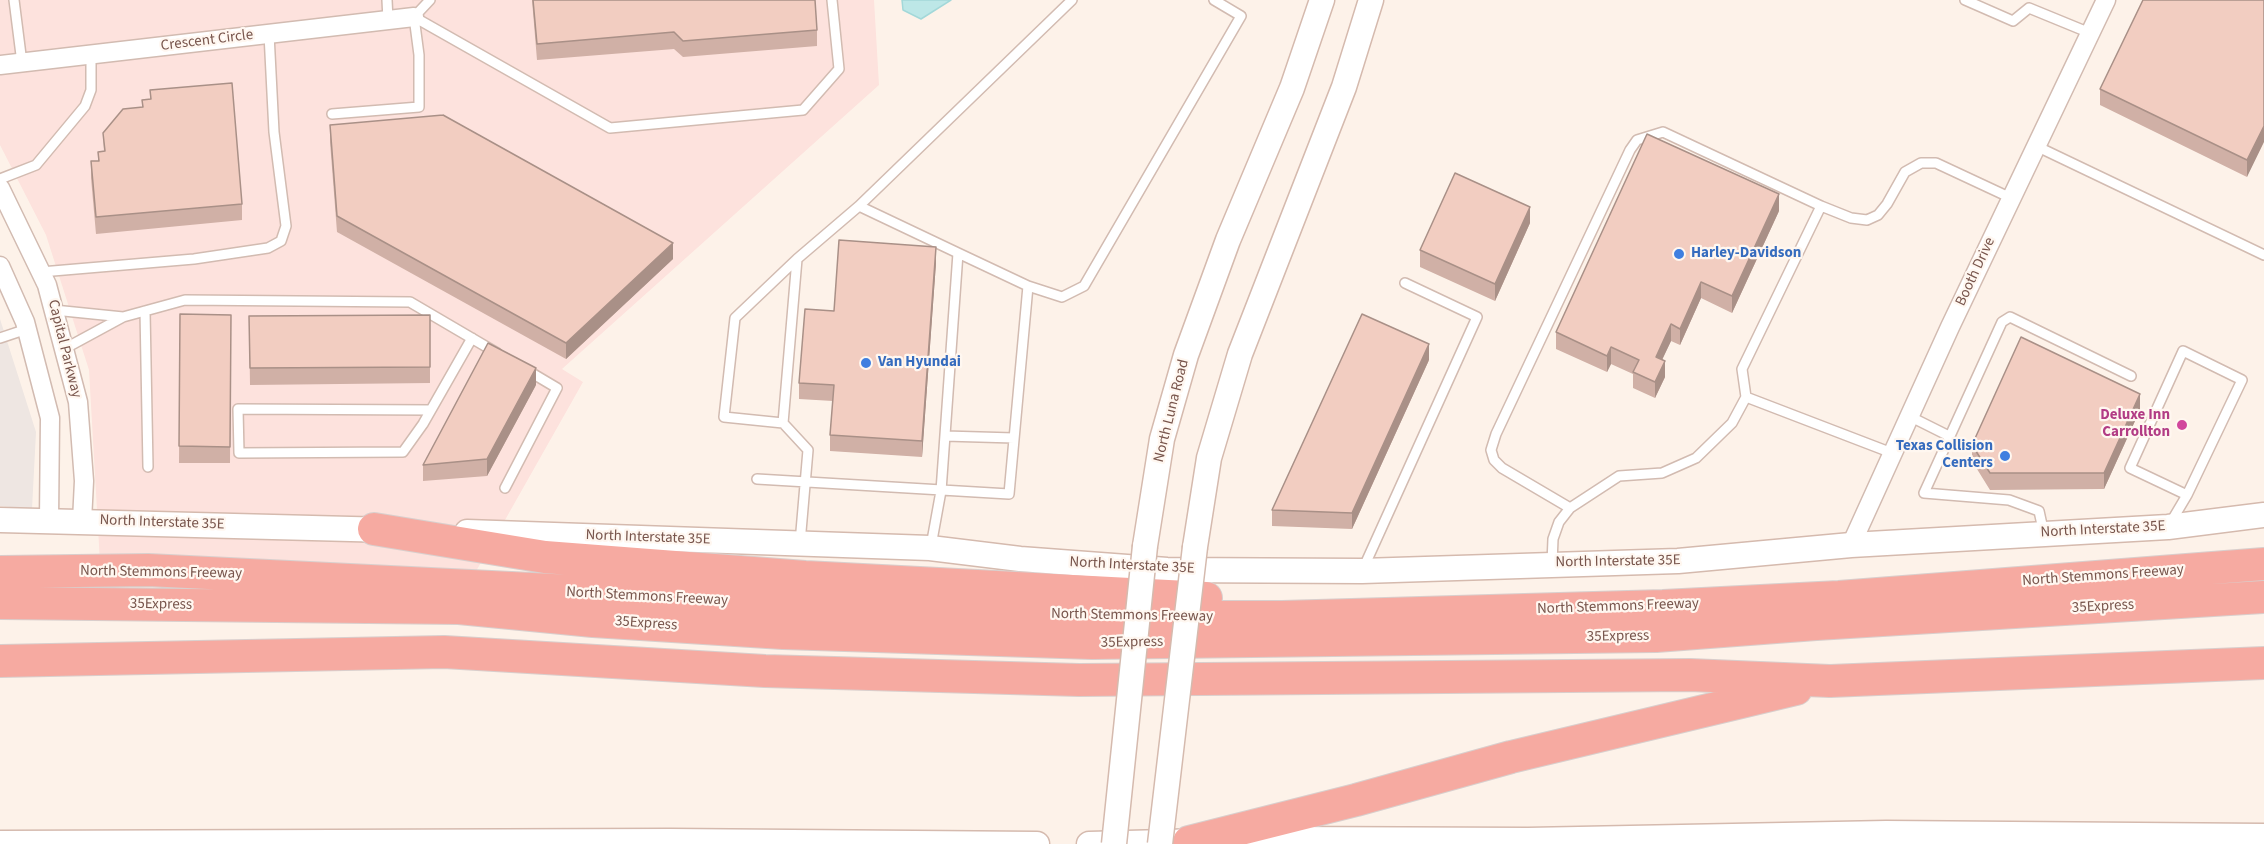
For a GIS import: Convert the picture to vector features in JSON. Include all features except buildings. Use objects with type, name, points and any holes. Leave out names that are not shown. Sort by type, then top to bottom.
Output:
[{"type":"highway","points":[[374,529],[545,557],[806,577],[1210,598],[1282,618]]},
{"type":"highway","name":"North Stemmons Freeway","points":[[0,572],[148,570],[1096,617],[1282,618],[1664,606],[2264,564]]},
{"type":"highway","name":"35Express","points":[[0,603],[459,608],[593,621],[783,633],[1092,643],[1656,636],[2264,597]]},
{"type":"highway","points":[[0,661],[138,656],[444,652],[765,670],[1079,680],[1690,675],[1830,681],[2264,663]]},
{"type":"highway","points":[[1175,843],[1356,800],[1511,757],[1696,715],[1830,681]]},
{"type":"main road","name":"North Luna Road","points":[[1114,844],[1145,546],[1162,439],[1186,355],[1228,240],[1292,88],[1322,0]]},
{"type":"main road","points":[[1175,843],[1195,546],[1209,458],[1240,354],[1344,87],[1371,0]]},
{"type":"main road","name":"North Interstate 35E","points":[[0,520],[800,543],[930,548],[1020,559],[1167,570],[1362,571],[1552,563],[1678,561],[1851,545],[2168,527],[2264,515]]},
{"type":"main road","points":[[1089,844],[1884,838],[2206,840],[2264,836]]},
{"type":"main road","points":[[0,843],[1036,844]]},
{"type":"street","name":"Booth Drive","points":[[1851,545],[2011,198],[2106,0]]},
{"type":"street","name":"Crescent Circle","points":[[0,65],[414,17]]},
{"type":"street","name":"Capital Parkway","points":[[0,188],[41,272],[54,310],[78,402],[84,480],[82,521]]},
{"type":"street","name":"Capital Parkway","points":[[0,266],[27,329],[50,418],[49,520]]},
{"type":"lane","points":[[14,0],[22,63]]},
{"type":"lane","points":[[387,0],[388,20]]},
{"type":"lane","points":[[414,17],[430,0]]},
{"type":"lane","points":[[414,17],[610,128],[803,110],[839,69],[832,0]]},
{"type":"lane","points":[[800,543],[808,450],[783,423],[724,417],[735,318],[797,259],[859,206],[1072,0]]},
{"type":"lane","points":[[859,206],[1028,286],[1062,297],[1084,286],[1241,16],[1214,0]]},
{"type":"lane","points":[[1965,0],[2013,21],[2028,4],[2090,33]]},
{"type":"lane","points":[[332,114],[419,107],[419,55],[414,17]]},
{"type":"lane","points":[[41,272],[194,259],[268,248],[280,241],[286,226],[274,132],[268,34]]},
{"type":"lane","points":[[0,179],[36,165],[85,106],[91,90],[91,55]]},
{"type":"lane","points":[[1570,508],[1502,468],[1494,460],[1491,450],[1496,434],[1630,150],[1637,140],[1663,132],[1851,218],[1867,220],[1883,210],[1905,172],[1921,163],[1935,163],[2011,198]]},
{"type":"lane","points":[[2036,147],[2264,255]]},
{"type":"lane","points":[[1552,563],[1553,539],[1559,522],[1570,508],[1619,476],[1662,473],[1696,459],[1732,423],[1746,397],[1742,369],[1821,206]]},
{"type":"lane","points":[[930,548],[940,491],[958,253]]},
{"type":"lane","points":[[783,423],[797,259]]},
{"type":"lane","points":[[1362,571],[1477,317],[1405,283]]},
{"type":"lane","points":[[757,479],[1009,494],[1028,286]]},
{"type":"lane","points":[[64,349],[123,317],[185,300],[410,302],[510,360]]},
{"type":"lane","points":[[54,310],[123,317]]},
{"type":"lane","points":[[145,311],[148,467]]},
{"type":"lane","points":[[2044,534],[2039,511],[2009,500],[1924,493],[2005,318],[2010,316],[2131,376]]},
{"type":"lane","points":[[0,338],[27,329]]},
{"type":"lane","points":[[431,410],[238,409],[240,453],[403,452],[431,410],[472,338]]},
{"type":"lane","points":[[2168,527],[2187,495],[2242,380],[2183,351],[2130,468],[2187,495]]},
{"type":"lane","points":[[505,488],[557,388],[519,366]]},
{"type":"lane","points":[[1746,397],[1892,453]]},
{"type":"lane","points":[[1909,416],[1949,436]]},
{"type":"lane","points":[[945,436],[1014,438]]},
{"type":"shaded area","points":[[0,0],[874,0],[879,85],[562,369],[583,382],[466,589],[101,580],[89,370],[46,235],[0,145]]},
{"type":"shaded area","points":[[0,319],[36,432],[32,509],[0,506]]},
{"type":"water","points":[[902,0],[951,0],[921,19],[903,10]]},
{"type":"place","name":"Harley-Davidson","points":[[1679,254]]},
{"type":"place","name":"Van Hyundai","points":[[866,363]]},
{"type":"place","name":"Deluxe Inn Carrollton","points":[[2182,425]]},
{"type":"place","name":"Texas Collision Centers","points":[[2005,456]]}]
